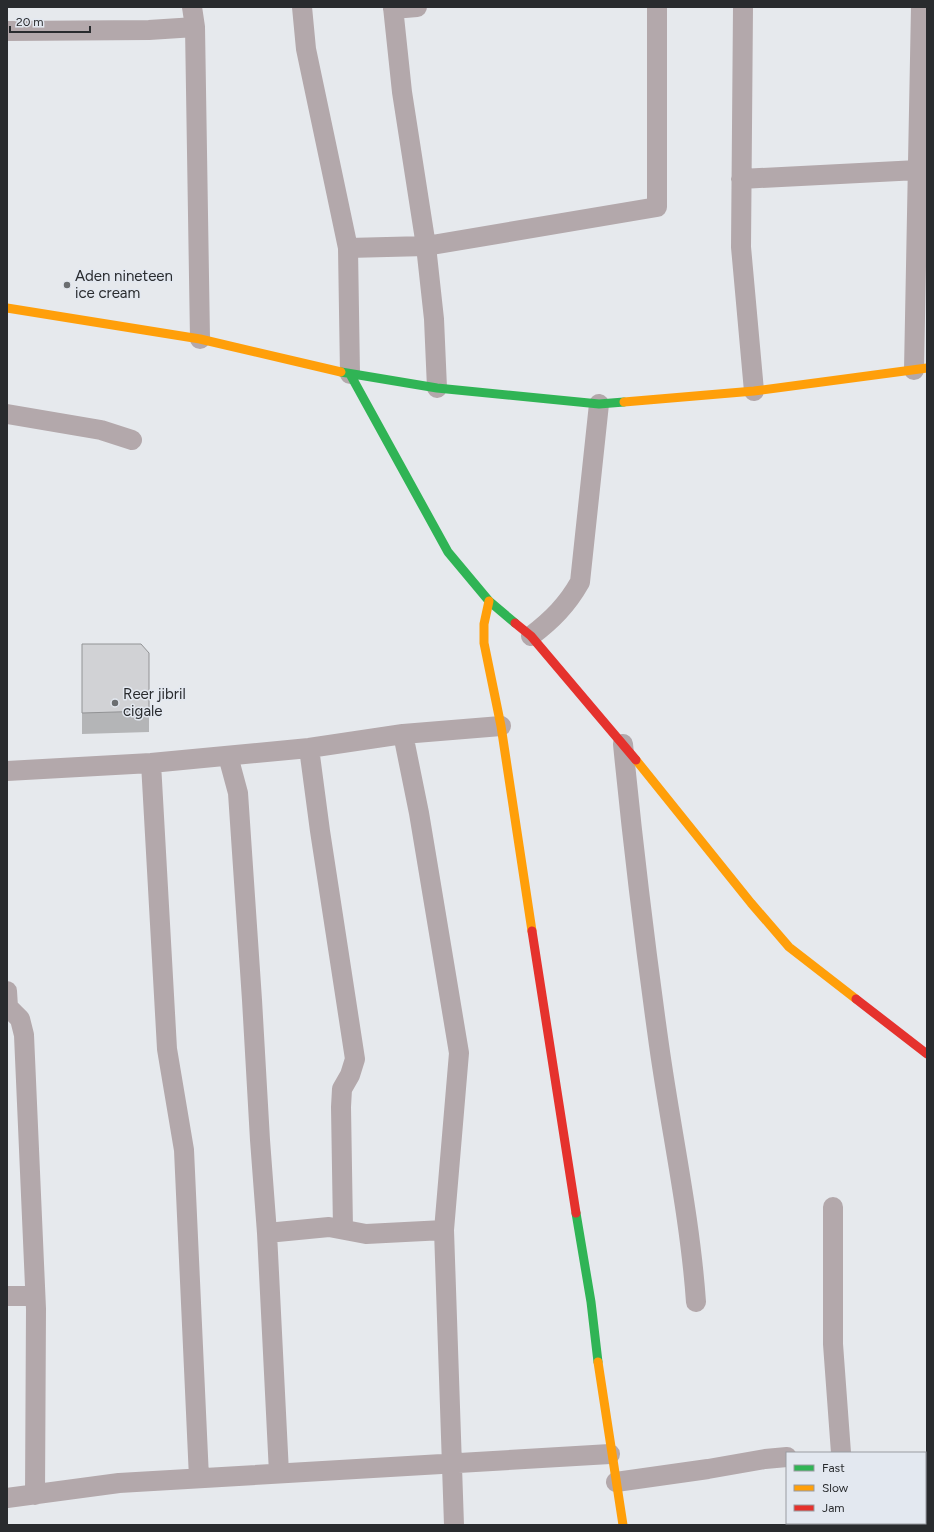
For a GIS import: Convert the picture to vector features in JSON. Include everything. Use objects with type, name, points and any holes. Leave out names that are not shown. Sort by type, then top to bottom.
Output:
[{"type":"street","points":[[192,7],[195,27],[200,339]]},
{"type":"street","points":[[302,7],[306,50],[348,248],[350,374],[448,552],[488,601],[531,636],[623,744],[751,903],[789,947],[927,1054]]},
{"type":"street","points":[[417,7],[393,8],[402,92],[426,246],[434,320],[438,388]]},
{"type":"street","points":[[348,248],[426,246],[657,207],[657,7]]},
{"type":"street","points":[[743,7],[741,247],[754,391]]},
{"type":"street","points":[[7,308],[200,339],[350,374],[438,388],[599,404],[754,391],[920,369],[922,239],[918,170],[924,68],[921,7]]},
{"type":"street","points":[[7,31],[148,30],[195,27]]},
{"type":"street","points":[[741,179],[918,170]]},
{"type":"street","points":[[531,636],[546,625],[566,604],[580,582],[599,404]]},
{"type":"street","points":[[7,414],[101,430],[132,440]]},
{"type":"street","points":[[488,601],[484,624],[484,644],[501,726],[549,1044],[591,1302],[600,1384],[610,1454],[623,1525]]},
{"type":"street","points":[[7,771],[151,763],[228,756],[308,748],[403,734],[501,726]]},
{"type":"street","points":[[403,734],[419,813],[459,1053],[444,1230],[454,1525]]},
{"type":"street","points":[[623,744],[637,876],[659,1046],[693,1256],[696,1302]]},
{"type":"street","points":[[308,748],[355,1059],[350,1075],[342,1089],[341,1101],[342,1229]]},
{"type":"street","points":[[228,756],[238,793],[267,1233],[279,1473]]},
{"type":"street","points":[[151,763],[167,1049],[184,1150],[199,1478]]},
{"type":"street","points":[[7,991],[8,1007],[20,1019],[24,1035],[35,1296],[35,1494]]},
{"type":"street","points":[[833,1207],[834,1344],[840,1452]]},
{"type":"street","points":[[267,1233],[329,1227],[366,1234],[444,1230]]},
{"type":"street","points":[[7,1296],[35,1296]]},
{"type":"street","points":[[7,1498],[119,1483],[610,1454]]},
{"type":"street","points":[[616,1482],[786,1457]]},
{"type":"building","name":"Reer jibril cigale","points":[[82,644],[141,644],[149,653],[149,711],[82,713]]},
{"type":"traffic: fast","points":[[341,372],[437,388],[599,404],[624,402]]},
{"type":"traffic: fast","points":[[350,374],[448,552],[489,601],[515,623]]},
{"type":"traffic: fast","points":[[576,1213],[591,1302],[598,1362]]},
{"type":"traffic: slow","points":[[7,308],[200,339],[341,372]]},
{"type":"traffic: slow","points":[[624,402],[754,391],[927,368]]},
{"type":"traffic: slow","points":[[489,601],[484,624],[484,643],[501,726],[532,931]]},
{"type":"traffic: slow","points":[[636,760],[751,903],[789,947],[856,999]]},
{"type":"traffic: slow","points":[[598,1362],[623,1525]]},
{"type":"traffic: jam","points":[[515,623],[531,636],[636,760]]},
{"type":"traffic: jam","points":[[532,931],[576,1213]]},
{"type":"traffic: jam","points":[[856,999],[927,1054]]},
{"type":"place","name":"Aden nineteen ice cream","points":[[67,285]]},
{"type":"place","name":"Reer jibril cigale","points":[[115,703]]}]
